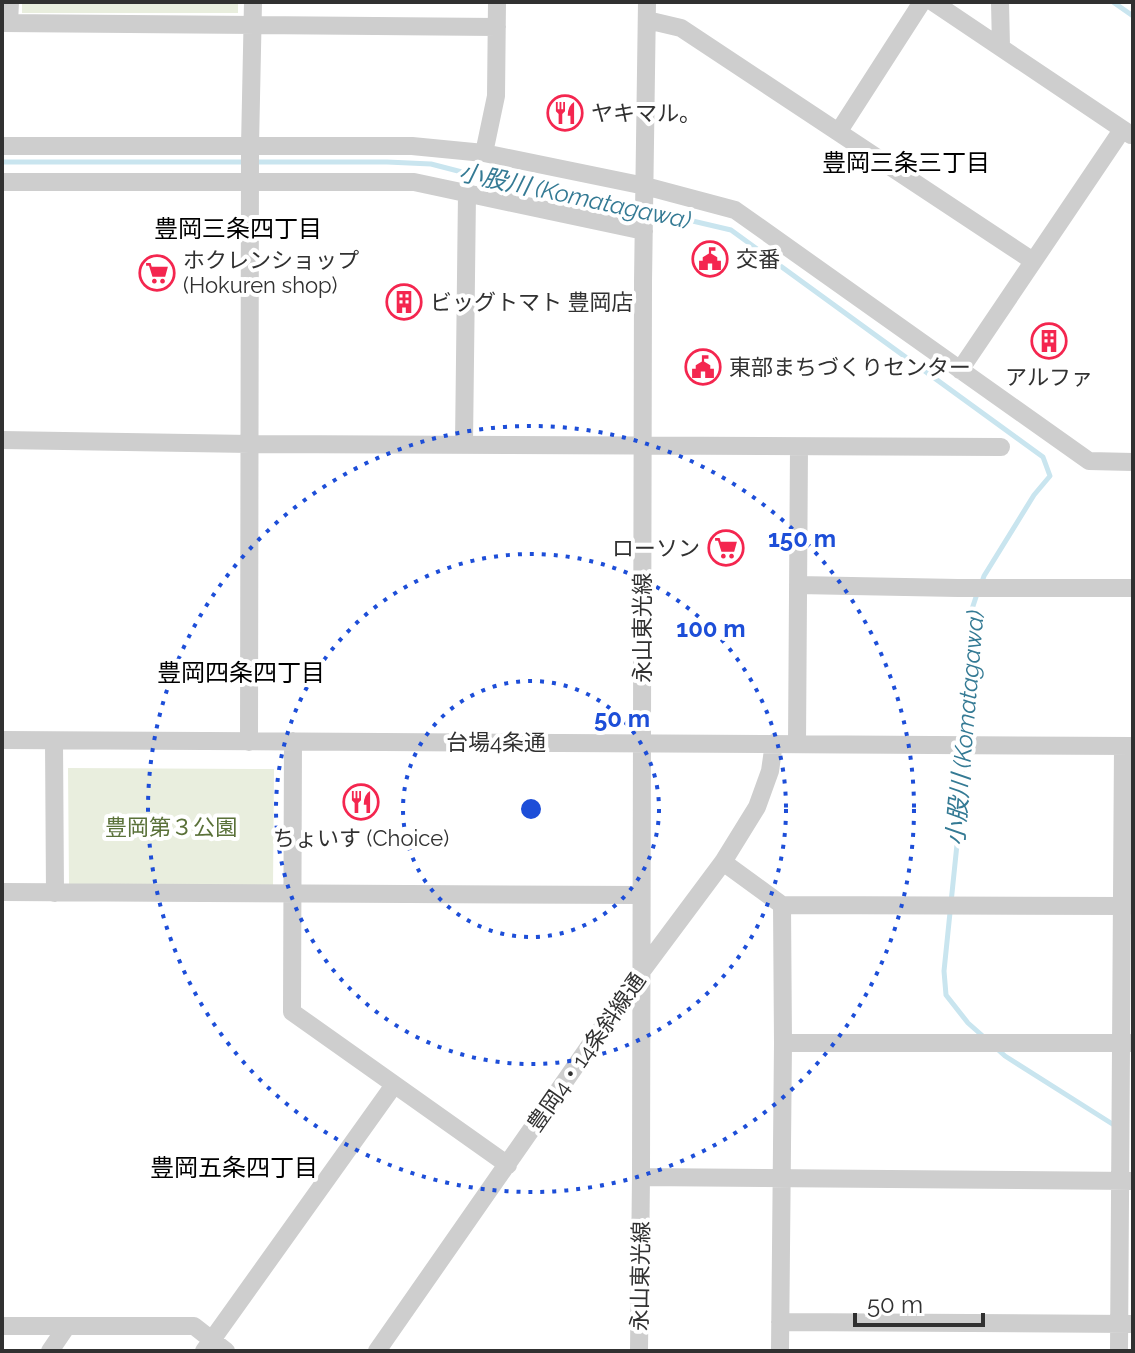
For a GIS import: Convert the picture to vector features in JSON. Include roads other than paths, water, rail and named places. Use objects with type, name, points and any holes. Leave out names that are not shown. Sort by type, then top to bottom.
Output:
[{"type":"street","points":[[10,2],[6,23],[497,27]]},
{"type":"street","points":[[249,742],[253,2]]},
{"type":"street","points":[[484,153],[496,96],[497,2]]},
{"type":"street","points":[[839,131],[922,2]]},
{"type":"street","points":[[933,2],[1128,134],[1033,261],[960,370]]},
{"type":"street","points":[[1000,2],[1001,47]]},
{"type":"street","points":[[647,11],[681,28],[1033,261]]},
{"type":"street","name":"永山東光線","points":[[639,1351],[647,11]]},
{"type":"street","points":[[2,146],[250,150],[412,146],[484,153],[735,210],[1089,461],[1133,462]]},
{"type":"street","points":[[2,182],[251,178],[414,182],[644,225]]},
{"type":"street","points":[[464,444],[467,193]]},
{"type":"street","points":[[2,440],[1001,447]]},
{"type":"street","points":[[797,744],[799,447]]},
{"type":"street","points":[[798,585],[1133,588]]},
{"type":"street","name":"台場4条通","points":[[2,740],[1128,746]]},
{"type":"street","points":[[54,741],[55,893]]},
{"type":"street","points":[[293,741],[292,1012],[508,1165]]},
{"type":"street","name":"豊岡4・14条斜線通","points":[[377,1351],[641,972],[723,862],[757,807],[770,771],[774,743]]},
{"type":"street","points":[[1119,1351],[1126,1324],[1128,746]]},
{"type":"street","points":[[723,862],[782,905],[1127,906]]},
{"type":"street","points":[[2,892],[641,895]]},
{"type":"street","points":[[780,1351],[782,905]]},
{"type":"street","points":[[783,1043],[1127,1043]]},
{"type":"street","points":[[2,1326],[194,1326],[214,1347],[394,1085]]},
{"type":"street","points":[[641,1177],[1126,1181]]},
{"type":"street","points":[[780,1322],[1126,1324]]},
{"type":"street","points":[[50,1351],[67,1326]]},
{"type":"waterway","points":[[1113,2],[1133,16]]},
{"type":"waterway","name":"小股川 (Komatagawa)","points":[[2,162],[245,162]]},
{"type":"waterway","name":"小股川 (Komatagawa)","points":[[255,162],[431,164],[489,179],[640,209]]},
{"type":"waterway","name":"小股川 (Komatagawa)","points":[[650,211],[731,230],[1043,457],[1050,476],[1034,495],[981,585]]},
{"type":"waterway","name":"小股川 (Komatagawa)","points":[[977,594],[972,609],[960,815],[944,971],[946,995],[968,1023],[985,1038]]},
{"type":"waterway","name":"小股川 (Komatagawa)","points":[[995,1047],[1114,1125]]},
{"type":"place","name":"ヤキマル。","points":[[565,113]]},
{"type":"place","name":"交番","points":[[710,259]]},
{"type":"place","name":"ホクレンショップ (Hokuren shop)","points":[[157,273]]},
{"type":"place","name":"ビッグトマト 豊岡店","points":[[404,302]]},
{"type":"place","name":"アルファ","points":[[1049,341]]},
{"type":"place","name":"東部まちづくりセンター","points":[[703,367]]},
{"type":"place","name":"ローソン","points":[[726,548]]},
{"type":"place","name":"ちょいす (Choice)","points":[[361,802]]},
{"type":"district","name":"豊岡三条三丁目","points":[[906,162]]},
{"type":"district","name":"豊岡三条四丁目","points":[[238,228]]},
{"type":"district","name":"豊岡四条四丁目","points":[[241,672]]},
{"type":"district","name":"豊岡五条四丁目","points":[[234,1167]]},
{"type":"park label","name":"豊岡第３公園","points":[[171,827]]}]
